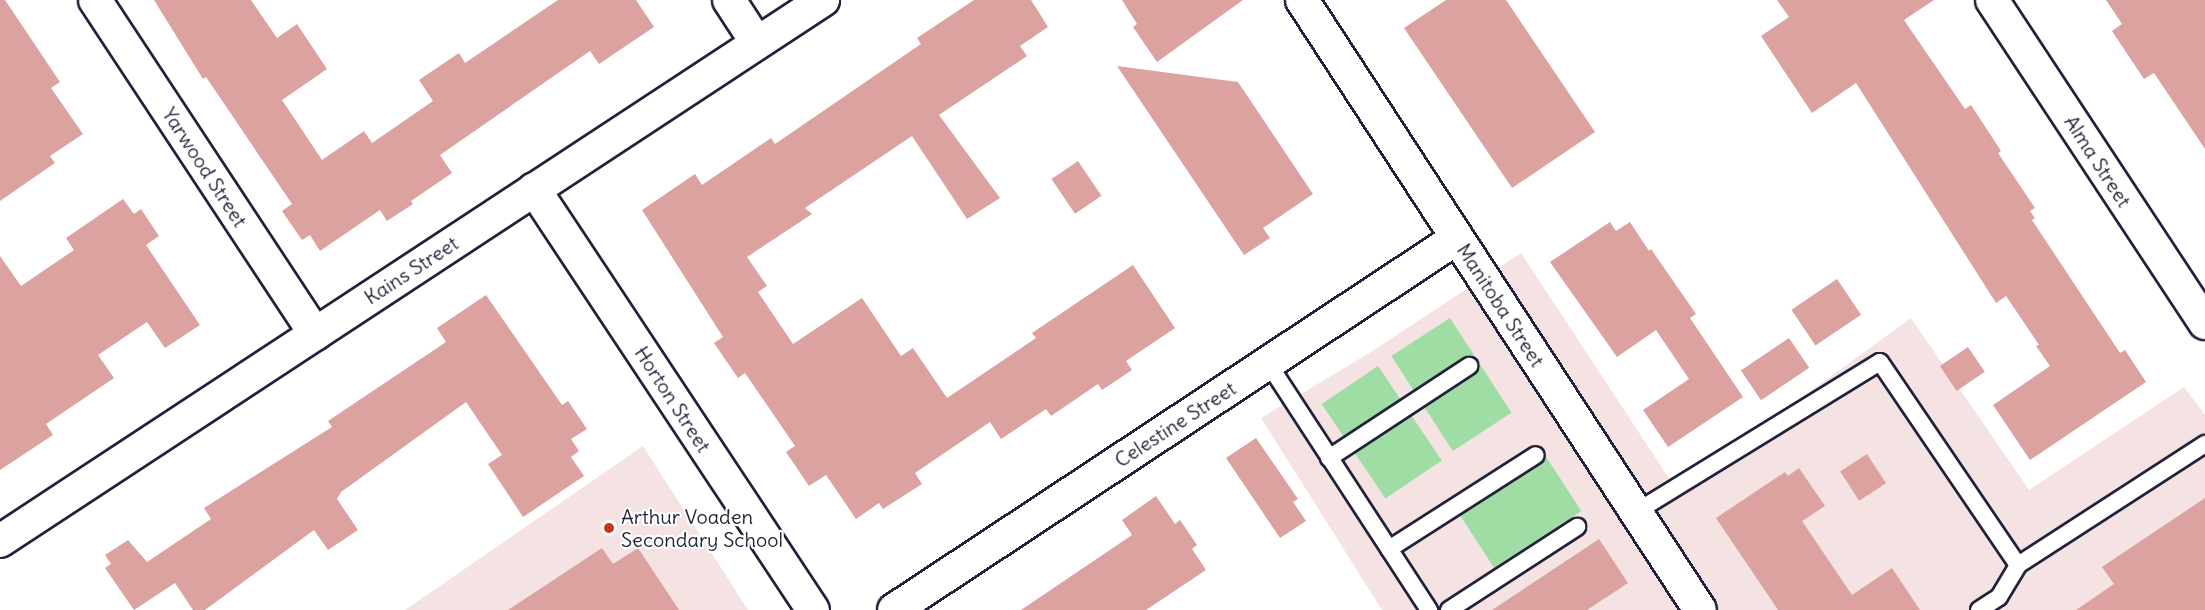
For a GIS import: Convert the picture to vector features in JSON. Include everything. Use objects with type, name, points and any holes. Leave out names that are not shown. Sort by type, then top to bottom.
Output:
[{"type":"street","name":"Yarwood Street","points":[[95,0],[315,334]]},
{"type":"street","points":[[729,0],[757,43]]},
{"type":"street","name":"Kains Street","points":[[0,541],[823,0]]},
{"type":"street","name":"Manitoba Street","points":[[1302,0],[1700,610]]},
{"type":"street","name":"Alma Street","points":[[1992,0],[2205,322]]},
{"type":"street","name":"Horton Street","points":[[534,189],[813,610]]},
{"type":"street","name":"Celestine Street","points":[[894,610],[1457,238]]},
{"type":"lane","points":[[1636,512],[1880,362],[2018,566]]},
{"type":"lane","points":[[1268,363],[1429,610]]},
{"type":"lane","points":[[1329,458],[1470,366]]},
{"type":"lane","points":[[1979,610],[2000,597],[2018,566],[2205,444]]},
{"type":"lane","points":[[1389,549],[1536,455]]},
{"type":"lane","points":[[1449,610],[1577,526]]},
{"type":"shaded area","points":[[1521,253],[1676,489],[1911,318],[2029,490],[2184,387],[2205,415],[2205,610],[1382,610],[1261,418],[1371,352]]},
{"type":"shaded area","name":"Arthur Voaden Secondary School","points":[[643,446],[748,610],[405,610]]},
{"type":"green space","points":[[1450,318],[1512,413],[1453,451],[1391,356]]},
{"type":"green space","points":[[1378,366],[1442,461],[1385,499],[1322,404]]},
{"type":"green space","points":[[1541,449],[1581,511],[1494,568],[1454,506]]},
{"type":"building","points":[[0,0],[5,0],[60,82],[51,88],[83,134],[50,156],[55,163],[0,201]]},
{"type":"building","points":[[154,0],[251,0],[277,38],[297,24],[327,69],[282,100],[322,160],[364,131],[372,143],[433,101],[419,80],[459,53],[465,63],[558,0],[636,0],[654,27],[599,64],[590,51],[440,155],[452,173],[411,201],[413,204],[387,221],[380,210],[320,251],[310,235],[302,240],[282,211],[292,204],[206,77],[203,79]]},
{"type":"building","points":[[974,0],[1031,0],[1048,27],[1020,46],[1027,56],[939,115],[1000,198],[967,219],[912,136],[805,208],[812,214],[747,257],[767,286],[758,292],[793,344],[862,298],[901,356],[913,348],[947,398],[1036,338],[1032,333],[1133,265],[1175,328],[1126,361],[1132,370],[1102,390],[1098,384],[1051,416],[1046,409],[1001,439],[990,422],[915,473],[922,484],[883,509],[879,503],[856,519],[826,475],[809,486],[786,452],[795,446],[745,373],[738,378],[714,343],[723,337],[642,210],[695,174],[702,185],[771,138],[775,144],[921,44],[917,38]]},
{"type":"building","points":[[1122,0],[1243,0],[1157,62],[1133,27],[1137,24]]},
{"type":"building","points":[[1446,0],[1506,0],[1595,132],[1512,188],[1404,28]]},
{"type":"building","points":[[1777,0],[1934,0],[1904,20],[1965,109],[1971,105],[2001,151],[1998,153],[2035,208],[2030,211],[2035,218],[2032,220],[2120,353],[2125,350],[2146,382],[2030,460],[1993,405],[2050,366],[2036,346],[2039,345],[2006,296],[1996,303],[1856,83],[1812,113],[1761,36],[1789,17]]},
{"type":"building","points":[[2106,0],[2205,0],[2205,149],[2154,73],[2144,79],[2112,31],[2122,24]]},
{"type":"building","points":[[1117,66],[1238,82],[1313,194],[1263,228],[1270,238],[1244,255]]},
{"type":"building","points":[[1078,161],[1101,196],[1075,214],[1051,179]]},
{"type":"building","points":[[123,199],[134,214],[141,209],[159,236],[146,245],[200,325],[165,348],[147,322],[98,355],[114,378],[46,424],[53,435],[0,470],[0,256],[21,286],[74,250],[66,238]]},
{"type":"building","points":[[1610,222],[1616,231],[1630,222],[1649,251],[1651,249],[1696,314],[1690,318],[1743,397],[1668,447],[1643,410],[1689,379],[1656,330],[1617,357],[1550,262]]},
{"type":"building","points":[[1837,279],[1861,315],[1815,345],[1791,310]]},
{"type":"building","points":[[486,295],[562,405],[568,401],[587,429],[571,439],[579,451],[571,457],[584,476],[523,517],[488,464],[502,455],[466,402],[341,492],[337,499],[358,530],[328,550],[314,530],[205,610],[193,610],[175,583],[134,610],[105,568],[111,564],[105,555],[128,540],[147,562],[211,519],[204,508],[332,427],[328,421],[446,342],[437,328]]},
{"type":"building","points":[[1789,338],[1809,368],[1761,400],[1741,370]]},
{"type":"building","points":[[1968,347],[1985,372],[1957,391],[1940,366]]},
{"type":"building","points":[[1256,438],[1298,499],[1293,502],[1306,521],[1280,538],[1226,458]]},
{"type":"building","points":[[1867,454],[1886,483],[1859,501],[1840,471]]},
{"type":"building","points":[[1799,468],[1825,506],[1802,521],[1852,595],[1892,568],[1920,610],[1778,610],[1716,518],[1785,472],[1788,476]]},
{"type":"building","points":[[1156,496],[1175,524],[1180,520],[1197,545],[1192,549],[1206,570],[1146,610],[1021,610],[1132,535],[1122,520]]},
{"type":"building","points":[[2205,498],[2205,610],[2076,610],[2114,584],[2102,567]]},
{"type":"building","points":[[1599,539],[1628,583],[1587,610],[1492,610]]},
{"type":"building","points":[[602,548],[613,564],[638,548],[679,610],[508,610]]},
{"type":"place","name":"Arthur Voaden Secondary School","points":[[609,528]]}]
